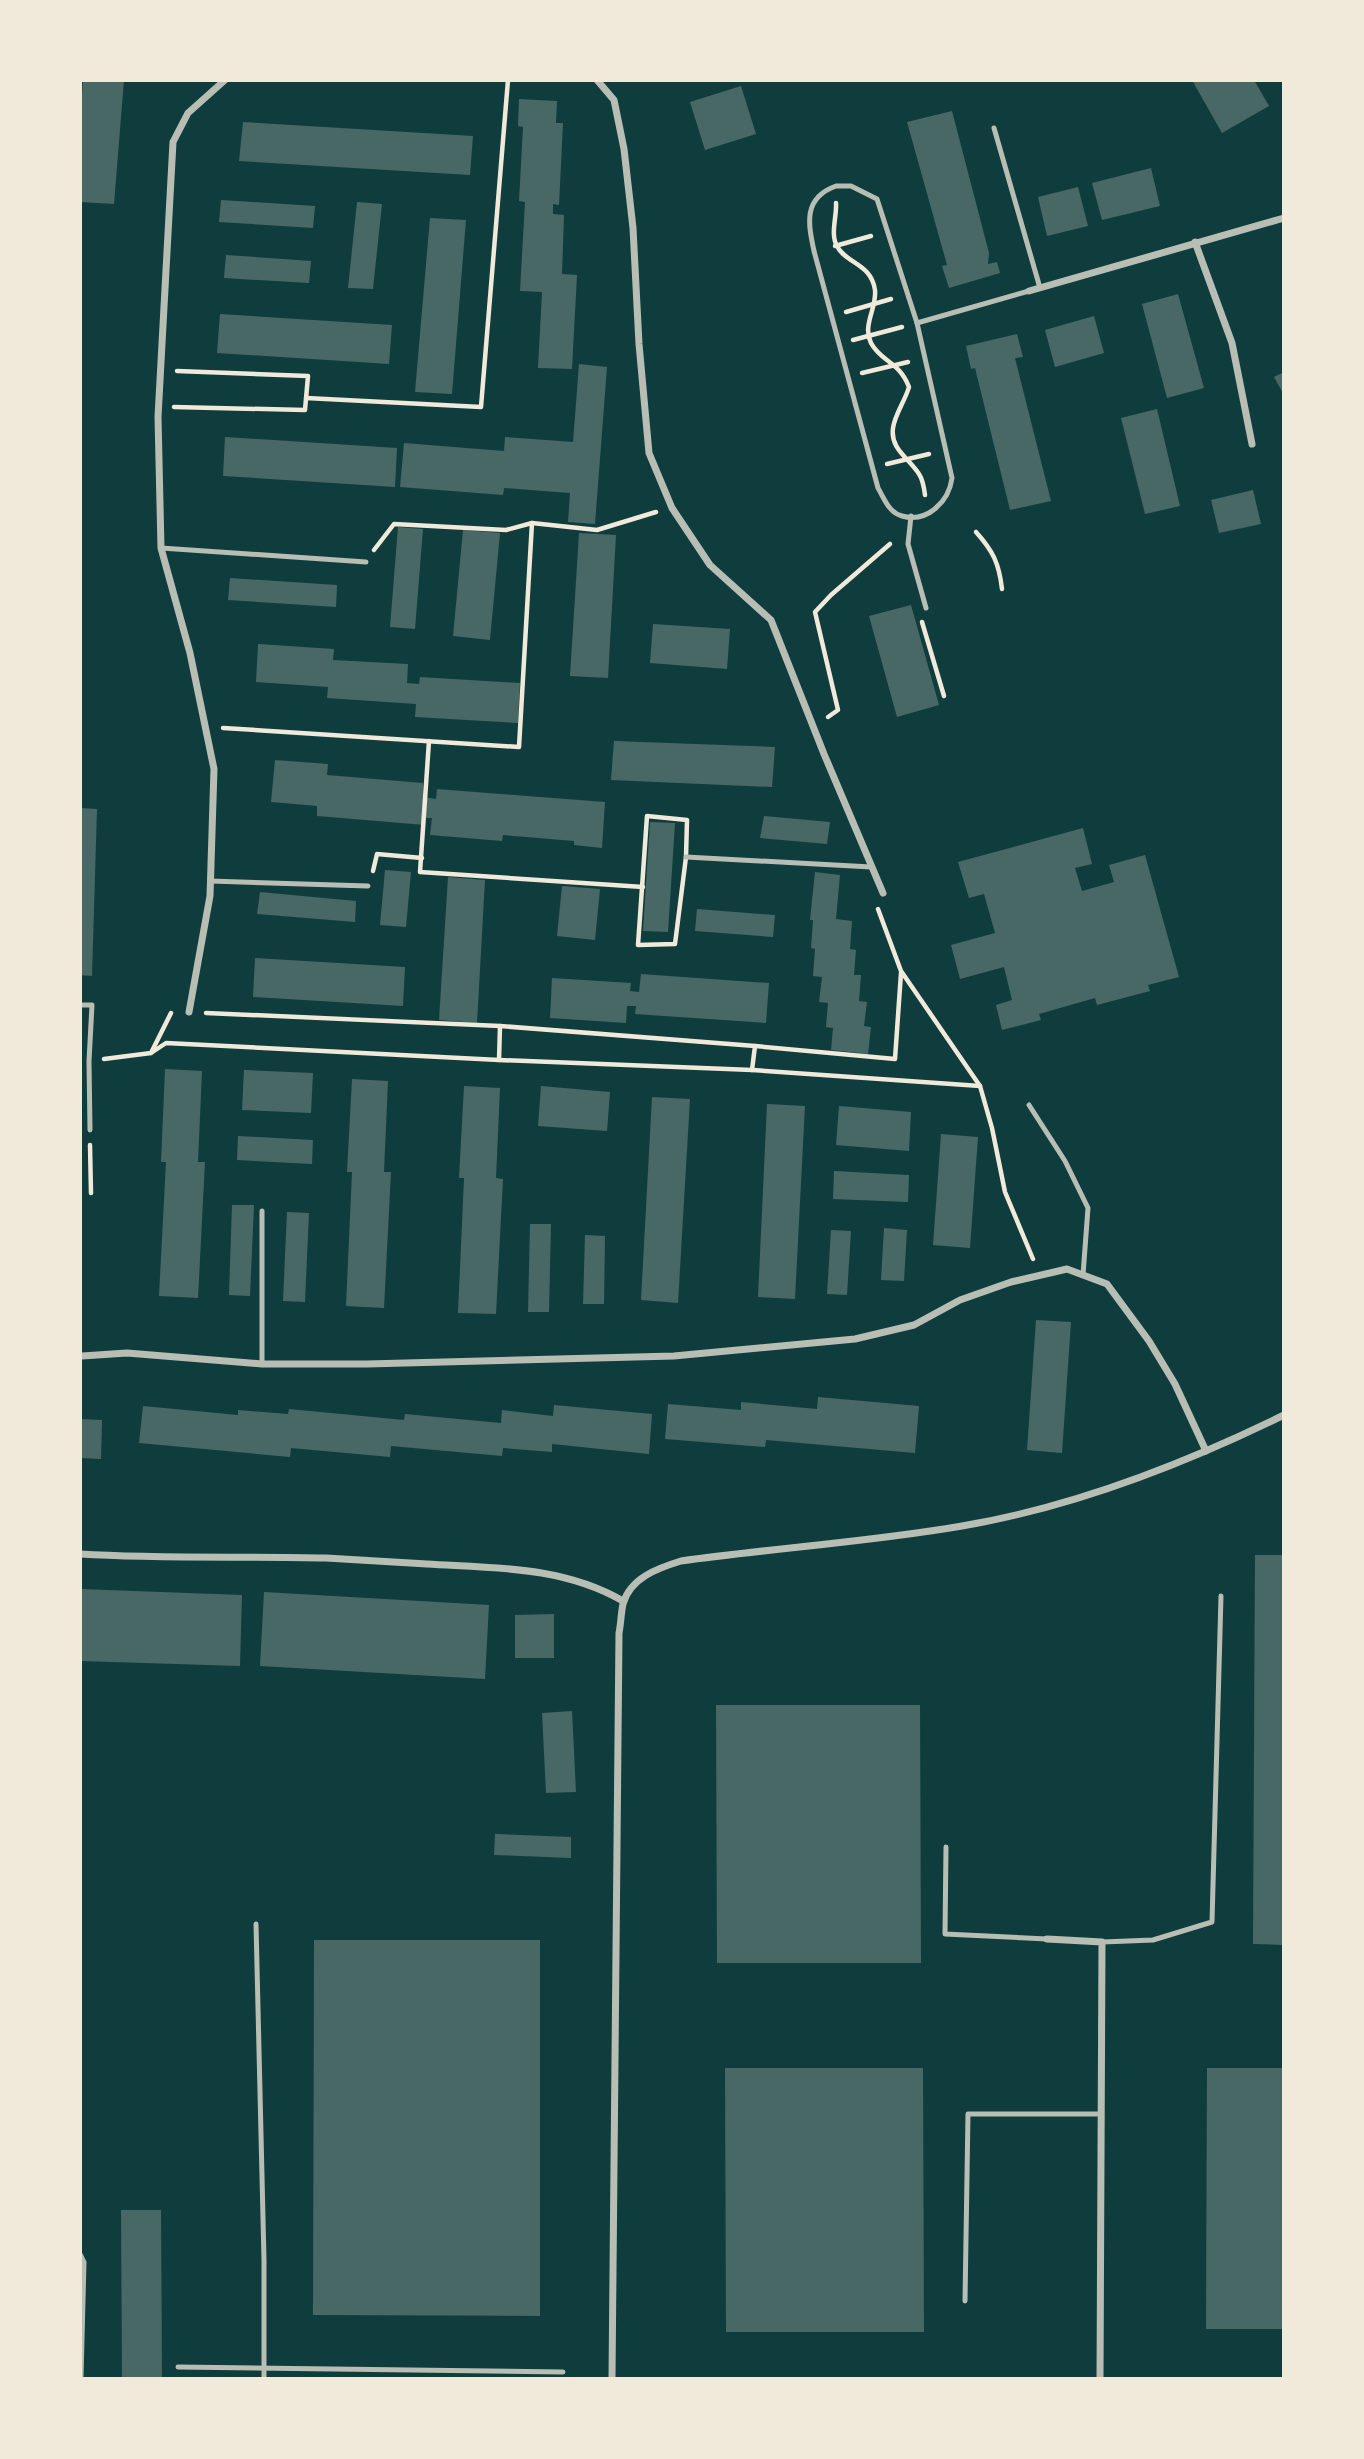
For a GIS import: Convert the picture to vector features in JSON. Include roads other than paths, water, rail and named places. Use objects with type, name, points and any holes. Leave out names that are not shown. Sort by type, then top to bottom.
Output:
[{"type":"street","points":[[189,1012],[210,896],[214,769],[190,653],[161,548],[159,406],[173,142],[188,113],[225,80]]},
{"type":"street","points":[[597,80],[614,100],[624,149],[633,228],[639,344],[649,453],[672,508],[710,565],[771,620],[883,893]]},
{"type":"street","points":[[1029,291],[1283,218]]},
{"type":"street","points":[[1195,242],[1232,343],[1252,444]]},
{"type":"street","points":[[82,1356],[127,1353],[262,1364],[367,1364],[674,1356],[855,1339],[914,1325],[960,1300],[1011,1282],[1067,1269],[1107,1284],[1149,1342],[1175,1384],[1206,1451]]},
{"type":"street","points":[[612,2378],[620,1633],[624,1601],[638,1581],[660,1567],[681,1561],[963,1526],[1071,1501],[1156,1472],[1283,1415]]},
{"type":"street","points":[[80,1554],[127,1557],[325,1558],[509,1569],[553,1574],[581,1581],[624,1601]]},
{"type":"street","points":[[1047,1939],[1102,1942],[1100,2378]]},
{"type":"lane","points":[[994,128],[1040,288]]},
{"type":"lane","points":[[836,186],[850,186],[877,199],[917,323],[947,449],[952,478],[951,491],[943,503],[929,513],[901,516],[889,508],[878,488],[814,251],[808,225],[812,205],[822,191],[836,186]]},
{"type":"lane","points":[[917,323],[1029,291]]},
{"type":"lane","points":[[912,516],[908,544],[926,608]]},
{"type":"lane","points":[[161,548],[366,562]]},
{"type":"lane","points":[[686,857],[871,867]]},
{"type":"lane","points":[[210,881],[368,886]]},
{"type":"lane","points":[[80,1005],[92,1005],[89,1060],[90,1130]]},
{"type":"lane","points":[[1029,1105],[1065,1161],[1088,1208],[1083,1275]]},
{"type":"lane","points":[[262,1211],[262,1364]]},
{"type":"lane","points":[[1102,1942],[1153,1940],[1212,1922],[1221,1596]]},
{"type":"lane","points":[[946,1847],[945,1934],[1047,1939]]},
{"type":"lane","points":[[256,1924],[264,2378]]},
{"type":"lane","points":[[965,2301],[968,2114],[1101,2114]]},
{"type":"lane","points":[[80,2253],[84,2262],[81,2378]]},
{"type":"lane","points":[[178,2367],[564,2372]]}]
